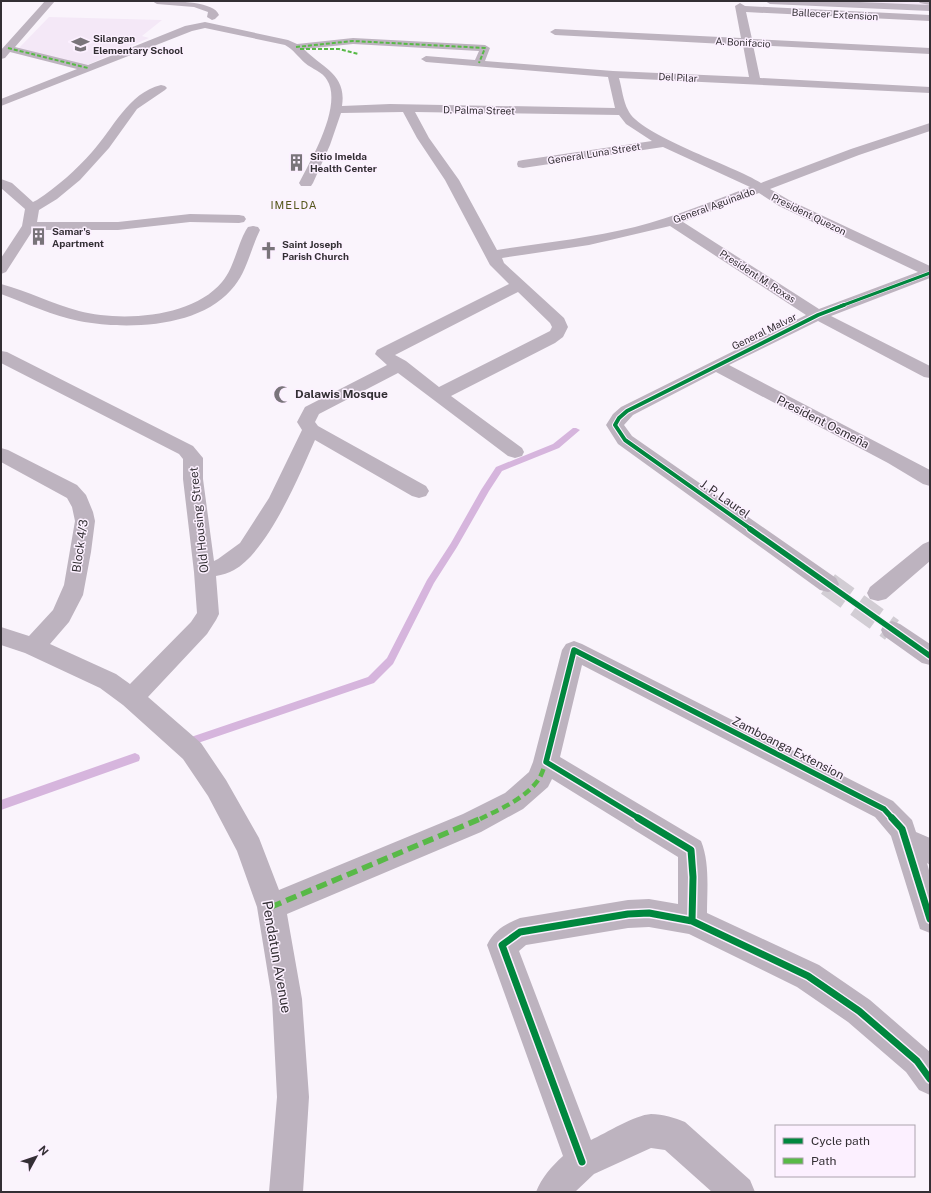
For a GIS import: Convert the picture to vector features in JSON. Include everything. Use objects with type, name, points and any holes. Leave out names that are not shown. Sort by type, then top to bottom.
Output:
[{"type":"main road","points":[[770,1],[930,8]]},
{"type":"street","points":[[4,52],[50,1]]},
{"type":"street","points":[[157,1],[192,4],[209,8],[213,11],[214,15],[212,17]]},
{"type":"street","points":[[923,1],[930,2]]},
{"type":"street","name":"Ballecer Extension","points":[[747,42],[740,8],[930,18]]},
{"type":"street","points":[[1,104],[188,28],[198,26],[212,27],[284,42],[297,48],[309,61],[333,79],[338,95],[333,123],[306,183]]},
{"type":"street","name":"A. Bonifacio","points":[[555,32],[930,51]]},
{"type":"street","points":[[297,48],[314,44],[373,41],[486,48],[479,63]]},
{"type":"street","points":[[747,42],[754,81]]},
{"type":"street","points":[[297,48],[339,49],[358,54]]},
{"type":"street","points":[[4,52],[88,68]]},
{"type":"street","name":"Del Pilar","points":[[426,59],[613,74],[930,90]]},
{"type":"street","points":[[613,74],[622,112]]},
{"type":"street","points":[[32,208],[51,199],[111,137],[127,113],[134,106],[161,88]]},
{"type":"street","points":[[407,109],[423,138],[452,180],[498,265],[558,321],[560,327],[557,334],[438,395]]},
{"type":"street","name":"D. Palma Street","points":[[336,110],[407,109],[622,112]]},
{"type":"street","name":"President Quezon","points":[[622,112],[641,130],[664,142],[732,172],[784,203],[930,273]]},
{"type":"street","name":"General Aguinaldo","points":[[492,255],[596,240],[672,221],[855,152],[930,127]]},
{"type":"street","name":"General Luna Street","points":[[523,164],[664,142]]},
{"type":"street","points":[[1,183],[7,186],[32,208]]},
{"type":"street","points":[[1,269],[30,226],[32,208]]},
{"type":"street","points":[[30,226],[118,226],[190,218],[240,219]]},
{"type":"street","name":"President M. Roxas","points":[[672,221],[818,315],[930,373]]},
{"type":"street","points":[[1,289],[77,316],[115,320],[146,319],[171,316],[198,308],[213,299],[226,288],[236,273],[253,230]]},
{"type":"street","name":"General Malvar","points":[[615,424],[619,418],[627,412],[716,365],[818,315],[930,273]]},
{"type":"street","points":[[515,452],[400,365],[383,354],[518,285]]},
{"type":"street","name":"Old Housing Street","points":[[1,356],[186,450],[193,458],[193,479],[205,572],[208,614],[199,628],[132,698]]},
{"type":"street","points":[[400,365],[311,411],[306,422],[311,430],[419,491]]},
{"type":"street","name":"President Osmeña","points":[[716,365],[930,479]]},
{"type":"street","name":"J. P. Laurel","points":[[615,424],[625,440],[828,584]]},
{"type":"street","points":[[205,572],[226,565],[247,548],[278,499],[311,430]]},
{"type":"street","name":"Block 4/3","points":[[1,454],[70,490],[78,496],[84,511],[85,521],[73,591],[68,605],[59,618],[33,647]]},
{"type":"street","points":[[878,593],[930,549]]},
{"type":"street","points":[[892,630],[930,656]]},
{"type":"street","name":"Pendatun Avenue","points":[[1,636],[33,647],[108,681],[132,698],[192,751],[217,788],[249,847],[271,907],[287,999],[293,1097],[286,1192]]},
{"type":"street","name":"Zamboanga Extension","points":[[546,762],[574,650],[873,803],[892,817],[918,846],[930,919]]},
{"type":"street","points":[[271,907],[472,823],[514,801],[539,779],[546,762],[691,850],[693,877],[692,921]]},
{"type":"street","points":[[582,1162],[502,945],[520,932],[628,914],[649,913],[692,921],[808,976],[859,1011],[917,1061],[930,1079]]},
{"type":"street","points":[[553,1192],[564,1178],[582,1162],[638,1135],[652,1131],[674,1134],[738,1192]]},
{"type":"shaded area","points":[[839,1],[930,1],[930,6]]},
{"type":"shaded area","name":"Silangan Elementary School","points":[[49,17],[162,20],[142,36],[149,38],[87,65],[18,49]]},
{"type":"waterway","points":[[195,740],[371,680],[390,661],[430,582],[454,545],[485,490],[499,469],[556,446],[576,430]]},
{"type":"waterway","points":[[1,805],[135,758]]},
{"type":"tunnel","points":[[828,584],[892,630]]},
{"type":"marked path","points":[[296,47],[353,41],[485,48],[479,63]]},
{"type":"marked path","points":[[8,48],[88,68]]},
{"type":"marked path","points":[[300,49],[339,49],[358,54]]},
{"type":"marked path","points":[[271,907],[472,823],[514,801],[539,779],[546,762]]},
{"type":"cycle path","points":[[930,273],[818,315],[627,411],[619,418],[615,425],[625,440],[930,656]]},
{"type":"cycle path","points":[[692,921],[693,877],[691,850],[546,762],[574,650],[884,809],[902,829],[930,919]]},
{"type":"cycle path","points":[[582,1162],[502,945],[520,932],[628,914],[649,913],[692,921],[808,976],[859,1011],[917,1061],[930,1079]]},
{"type":"place","name":"Silangan Elementary School","points":[[80,44]]},
{"type":"place","name":"Sitio Imelda Health Center","points":[[297,162]]},
{"type":"place","name":"Samar's Apartment","points":[[39,237]]},
{"type":"place","name":"Saint Joseph Parish Church","points":[[269,250]]},
{"type":"place","name":"Dalawis Mosque","points":[[282,394]]},
{"type":"district","name":"IMELDA","points":[[294,205]]}]
